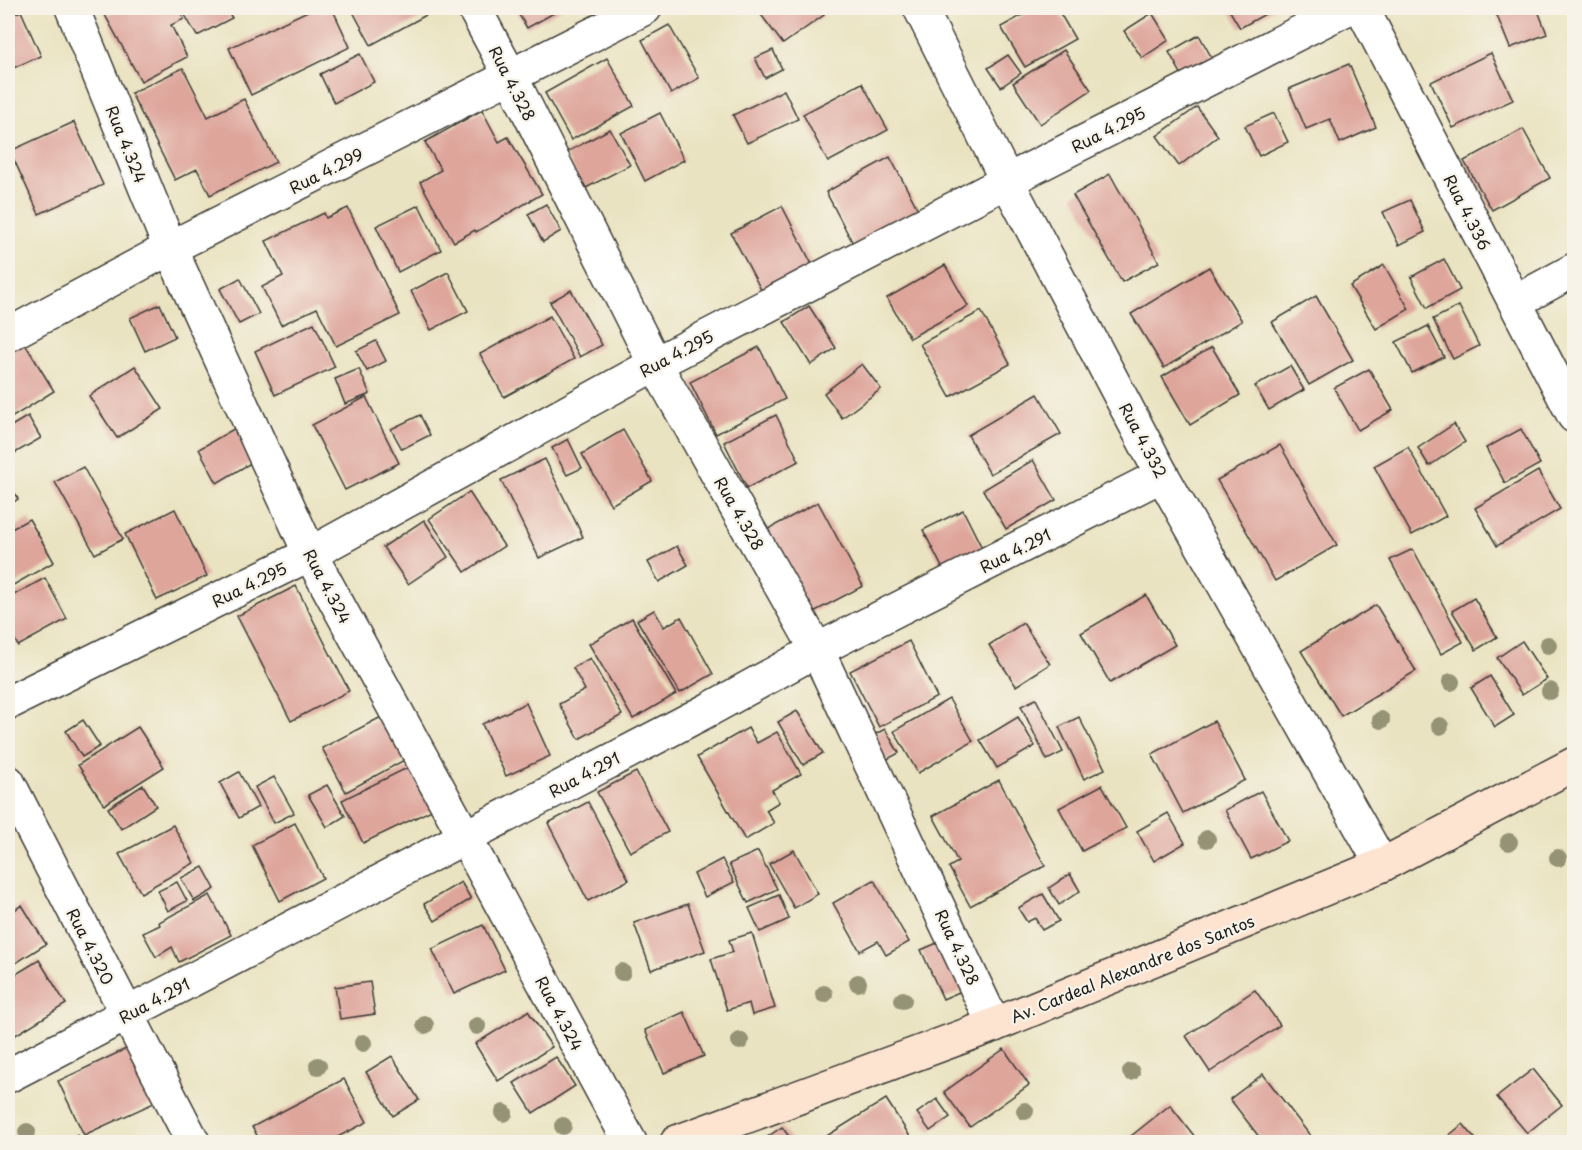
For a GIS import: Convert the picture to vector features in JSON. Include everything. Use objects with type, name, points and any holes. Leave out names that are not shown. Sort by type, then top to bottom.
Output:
[{"type":"street","name":"Rua 4.324","points":[[72,8],[170,248],[310,554],[630,1143]]},
{"type":"street","name":"Rua 4.328","points":[[474,8],[511,76],[655,364],[818,650],[994,1024]]},
{"type":"street","name":"Rua 4.299","points":[[8,335],[170,248],[645,8]]},
{"type":"street","name":"Rua 4.332","points":[[920,8],[1007,181],[1162,475],[1382,865]]},
{"type":"street","name":"Rua 4.295","points":[[8,703],[310,554],[655,364],[1007,181],[1348,8]]},
{"type":"street","name":"Rua 4.336","points":[[1362,8],[1575,416]]},
{"type":"street","points":[[1515,302],[1575,270]]},
{"type":"street","name":"Rua 4.291","points":[[8,1076],[818,650],[1162,475]]},
{"type":"street","name":"Av. Cardeal Alexandre dos Santos","points":[[677,1143],[994,1024],[1382,865],[1575,765]]},
{"type":"street","name":"Rua 4.320","points":[[8,782],[193,1143]]},
{"type":"building","points":[[120,8],[178,8],[184,19],[171,25],[187,57],[141,81],[105,15]]},
{"type":"building","points":[[181,8],[226,8],[232,18],[197,36]]},
{"type":"building","points":[[314,8],[332,8],[350,47],[251,95],[229,48]]},
{"type":"building","points":[[351,8],[439,8],[371,45]]},
{"type":"building","points":[[515,8],[563,8],[527,28]]},
{"type":"building","points":[[756,8],[819,8],[824,15],[783,44]]},
{"type":"building","points":[[1035,8],[1057,8],[1075,39],[1025,67],[1001,27]]},
{"type":"building","points":[[1228,8],[1276,8],[1240,28]]},
{"type":"building","points":[[1494,8],[1537,8],[1547,34],[1510,48]]},
{"type":"building","points":[[21,11],[41,56],[8,70],[8,16]]},
{"type":"building","points":[[1152,13],[1169,40],[1142,58],[1124,31]]},
{"type":"building","points":[[669,25],[699,78],[671,94],[642,40]]},
{"type":"building","points":[[1199,35],[1213,60],[1183,77],[1169,52]]},
{"type":"building","points":[[773,50],[782,69],[765,78],[755,58]]},
{"type":"building","points":[[1064,50],[1091,90],[1040,124],[1013,83]]},
{"type":"building","points":[[1491,53],[1513,100],[1453,128],[1431,82]]},
{"type":"building","points":[[360,54],[374,82],[334,103],[320,74]]},
{"type":"building","points":[[1008,55],[1021,73],[1001,87],[988,68]]},
{"type":"building","points":[[607,58],[634,106],[571,140],[545,93]]},
{"type":"building","points":[[1349,64],[1376,127],[1340,143],[1330,119],[1306,129],[1289,89]]},
{"type":"building","points":[[183,68],[208,117],[244,99],[276,162],[210,195],[197,169],[175,180],[131,93]]},
{"type":"building","points":[[862,83],[888,130],[828,162],[803,114]]},
{"type":"building","points":[[784,90],[798,119],[747,143],[733,115]]},
{"type":"building","points":[[1197,107],[1218,136],[1179,166],[1157,136]]},
{"type":"building","points":[[482,110],[499,142],[508,137],[542,194],[454,242],[420,182],[441,170],[425,142]]},
{"type":"building","points":[[660,113],[684,160],[645,181],[621,133]]},
{"type":"building","points":[[1274,113],[1288,142],[1259,156],[1245,126]]},
{"type":"building","points":[[74,122],[103,185],[39,214],[10,151]]},
{"type":"building","points":[[610,129],[630,165],[584,189],[565,153]]},
{"type":"building","points":[[1523,129],[1550,178],[1492,210],[1464,161]]},
{"type":"building","points":[[890,157],[921,215],[856,249],[826,192]]},
{"type":"building","points":[[1110,174],[1159,262],[1122,282],[1073,195]]},
{"type":"building","points":[[1410,200],[1425,232],[1399,245],[1383,212]]},
{"type":"building","points":[[546,204],[561,231],[543,242],[528,214]]},
{"type":"building","points":[[419,205],[441,250],[398,272],[376,226]]},
{"type":"building","points":[[782,206],[817,274],[767,301],[731,233]]},
{"type":"building","points":[[348,208],[400,315],[336,346],[317,308],[281,325],[262,287],[283,276],[266,241],[324,213],[326,218]]},
{"type":"building","points":[[1444,259],[1460,290],[1427,308],[1411,277]]},
{"type":"building","points":[[945,265],[968,306],[910,338],[887,298]]},
{"type":"building","points":[[1384,265],[1409,309],[1376,329],[1350,286]]},
{"type":"building","points":[[1209,267],[1242,321],[1164,368],[1131,314]]},
{"type":"building","points":[[448,272],[468,311],[431,330],[411,291]]},
{"type":"building","points":[[240,278],[259,314],[239,324],[220,289]]},
{"type":"building","points":[[571,290],[602,345],[580,357],[550,302]]},
{"type":"building","points":[[1316,296],[1353,360],[1309,385],[1272,322]]},
{"type":"building","points":[[160,304],[175,337],[145,351],[130,318]]},
{"type":"building","points":[[809,306],[836,348],[811,365],[784,322]]},
{"type":"building","points":[[1459,306],[1479,346],[1453,359],[1433,319]]},
{"type":"building","points":[[981,311],[1010,364],[950,397],[920,344]]},
{"type":"building","points":[[550,316],[574,359],[504,397],[480,354]]},
{"type":"building","points":[[314,323],[335,367],[275,395],[255,351]]},
{"type":"building","points":[[1428,326],[1444,357],[1412,373],[1396,342]]},
{"type":"building","points":[[22,339],[54,391],[8,420],[8,348]]},
{"type":"building","points":[[376,341],[386,361],[367,371],[356,351]]},
{"type":"building","points":[[759,347],[785,399],[716,434],[690,382]]},
{"type":"building","points":[[1212,347],[1240,395],[1190,425],[1162,377]]},
{"type":"building","points":[[862,364],[881,389],[842,418],[824,393]]},
{"type":"building","points":[[135,366],[163,409],[117,438],[89,396]]},
{"type":"building","points":[[1290,366],[1304,390],[1269,410],[1255,386]]},
{"type":"building","points":[[359,369],[370,394],[345,404],[335,379]]},
{"type":"building","points":[[1369,369],[1393,410],[1358,430],[1334,388]]},
{"type":"building","points":[[1038,394],[1061,434],[990,474],[968,435]]},
{"type":"building","points":[[366,397],[399,463],[345,490],[312,425]]},
{"type":"building","points":[[420,415],[430,435],[402,449],[391,429]]},
{"type":"building","points":[[776,415],[799,461],[747,488],[724,442]]},
{"type":"building","points":[[28,416],[41,438],[8,457],[8,428]]},
{"type":"building","points":[[1454,424],[1465,442],[1429,466],[1418,448]]},
{"type":"building","points":[[237,427],[256,460],[217,483],[199,449]]},
{"type":"building","points":[[1521,429],[1540,464],[1505,483],[1486,448]]},
{"type":"building","points":[[623,430],[652,481],[611,505],[582,454]]},
{"type":"building","points":[[568,439],[582,468],[567,475],[552,448]]},
{"type":"building","points":[[1280,445],[1337,545],[1275,581],[1217,480]]},
{"type":"building","points":[[1408,447],[1446,516],[1412,535],[1374,466]]},
{"type":"building","points":[[545,459],[583,537],[539,558],[501,480]]},
{"type":"building","points":[[1033,460],[1056,500],[1006,529],[983,490]]},
{"type":"building","points":[[83,467],[123,539],[95,554],[55,482]]},
{"type":"building","points":[[1538,471],[1560,509],[1497,546],[1475,508]]},
{"type":"building","points":[[8,482],[18,499],[8,506]]},
{"type":"building","points":[[469,492],[504,546],[465,572],[429,519]]},
{"type":"building","points":[[818,502],[863,586],[804,617],[759,534]]},
{"type":"building","points":[[175,509],[207,576],[157,600],[125,534]]},
{"type":"building","points":[[963,510],[985,554],[945,573],[923,530]]},
{"type":"building","points":[[29,519],[54,562],[8,588],[8,531]]},
{"type":"building","points":[[424,520],[448,557],[408,584],[383,547]]},
{"type":"building","points":[[677,546],[688,565],[659,582],[648,562]]},
{"type":"building","points":[[1413,549],[1463,642],[1441,654],[1390,560]]},
{"type":"building","points":[[45,578],[67,619],[18,646],[8,625],[8,598]]},
{"type":"building","points":[[296,586],[349,691],[291,721],[237,616]]},
{"type":"building","points":[[1146,595],[1175,645],[1110,683],[1081,633]]},
{"type":"building","points":[[1474,598],[1497,637],[1476,650],[1452,611]]},
{"type":"building","points":[[1376,605],[1416,671],[1341,716],[1301,651]]},
{"type":"building","points":[[654,610],[664,627],[681,617],[713,674],[680,693],[637,620]]},
{"type":"building","points":[[632,618],[676,694],[633,719],[589,644]]},
{"type":"building","points":[[1023,623],[1050,664],[1016,686],[989,645]]},
{"type":"building","points":[[909,641],[937,697],[879,727],[850,671]]},
{"type":"building","points":[[1522,641],[1547,679],[1522,695],[1497,658]]},
{"type":"building","points":[[590,658],[622,715],[579,739],[559,704],[585,690],[573,668]]},
{"type":"building","points":[[1490,676],[1514,715],[1495,727],[1471,688]]},
{"type":"building","points":[[949,699],[973,741],[918,773],[894,731]]},
{"type":"building","points":[[1036,699],[1063,752],[1047,760],[1021,706]]},
{"type":"building","points":[[526,703],[550,756],[506,776],[482,724]]},
{"type":"building","points":[[797,711],[823,753],[803,765],[778,722]]},
{"type":"building","points":[[385,715],[408,758],[346,792],[322,748]]},
{"type":"building","points":[[1018,717],[1035,746],[997,768],[980,740]]},
{"type":"building","points":[[1079,717],[1105,769],[1084,779],[1059,727]]},
{"type":"building","points":[[83,720],[100,746],[82,757],[66,731]]},
{"type":"building","points":[[1214,721],[1245,780],[1183,813],[1152,754]]},
{"type":"building","points":[[138,727],[164,767],[104,805],[78,765]]},
{"type":"building","points":[[748,728],[757,743],[777,732],[801,774],[772,790],[779,802],[766,810],[774,823],[745,840],[697,757]]},
{"type":"building","points":[[885,729],[899,753],[884,761],[870,737]]},
{"type":"building","points":[[413,765],[434,809],[363,843],[342,800]]},
{"type":"building","points":[[239,772],[258,807],[239,818],[220,783]]},
{"type":"building","points":[[636,772],[668,832],[630,852],[597,792]]},
{"type":"building","points":[[274,777],[294,813],[274,823],[255,787]]},
{"type":"building","points":[[999,780],[1045,866],[970,906],[949,867],[958,862],[933,816]]},
{"type":"building","points":[[143,785],[156,806],[121,829],[108,808]]},
{"type":"building","points":[[327,785],[345,816],[327,827],[308,795]]},
{"type":"building","points":[[1102,785],[1126,828],[1082,851],[1059,808]]},
{"type":"building","points":[[1261,791],[1288,841],[1251,859],[1225,810]]},
{"type":"building","points":[[588,802],[629,880],[588,901],[548,823]]},
{"type":"building","points":[[1168,813],[1185,843],[1154,861],[1137,831]]},
{"type":"building","points":[[295,823],[323,878],[280,901],[252,845]]},
{"type":"building","points":[[173,825],[194,863],[141,893],[119,854]]},
{"type":"building","points":[[794,850],[818,894],[794,908],[769,864]]},
{"type":"building","points":[[758,851],[777,889],[748,903],[729,864]]},
{"type":"building","points":[[722,859],[734,882],[705,897],[694,874]]},
{"type":"building","points":[[203,867],[215,889],[194,901],[181,878]]},
{"type":"building","points":[[1070,874],[1080,891],[1059,905],[1049,888]]},
{"type":"building","points":[[874,880],[909,942],[886,955],[878,941],[860,951],[833,903]]},
{"type":"building","points":[[177,882],[187,901],[168,911],[158,891]]},
{"type":"building","points":[[461,882],[471,899],[435,921],[424,904]]},
{"type":"building","points":[[1043,894],[1059,921],[1042,930],[1035,918],[1027,922],[1018,908]]},
{"type":"building","points":[[210,895],[231,935],[179,962],[172,947],[156,957],[143,933]]},
{"type":"building","points":[[779,895],[789,919],[760,932],[749,908]]},
{"type":"building","points":[[688,904],[705,951],[651,970],[634,923]]},
{"type":"building","points":[[22,905],[46,944],[8,968],[8,914]]},
{"type":"building","points":[[483,925],[505,970],[454,994],[432,949]]},
{"type":"building","points":[[752,933],[775,1008],[752,1015],[749,1003],[727,1010],[711,959],[733,952],[729,940]]},
{"type":"building","points":[[944,940],[966,989],[943,999],[921,950]]},
{"type":"building","points":[[39,960],[66,1004],[14,1036],[8,1026],[8,979]]},
{"type":"building","points":[[370,982],[375,1014],[340,1019],[335,987]]},
{"type":"building","points":[[1255,990],[1280,1025],[1210,1072],[1186,1036]]},
{"type":"building","points":[[528,1011],[552,1047],[498,1081],[475,1044]]},
{"type":"building","points":[[684,1012],[704,1056],[664,1073],[645,1030]]},
{"type":"building","points":[[128,1048],[154,1103],[84,1135],[58,1081]]},
{"type":"building","points":[[1004,1049],[1029,1085],[970,1127],[944,1092]]},
{"type":"building","points":[[392,1056],[419,1100],[393,1116],[366,1072]]},
{"type":"building","points":[[556,1057],[575,1086],[533,1113],[514,1083]]},
{"type":"building","points":[[1533,1069],[1562,1105],[1527,1133],[1497,1097]]},
{"type":"building","points":[[1263,1074],[1315,1142],[1263,1142],[1230,1099]]},
{"type":"building","points":[[344,1079],[367,1122],[328,1142],[261,1142],[252,1127]]},
{"type":"building","points":[[886,1099],[913,1141],[817,1142]]},
{"type":"building","points":[[937,1099],[950,1117],[930,1131],[917,1113]]},
{"type":"building","points":[[1170,1105],[1199,1142],[1136,1142],[1131,1136]]},
{"type":"building","points":[[1463,1124],[1478,1142],[1441,1142]]},
{"type":"building","points":[[782,1127],[793,1142],[760,1142]]},
{"type":"building","points":[[77,1135],[81,1142],[64,1142]]}]
